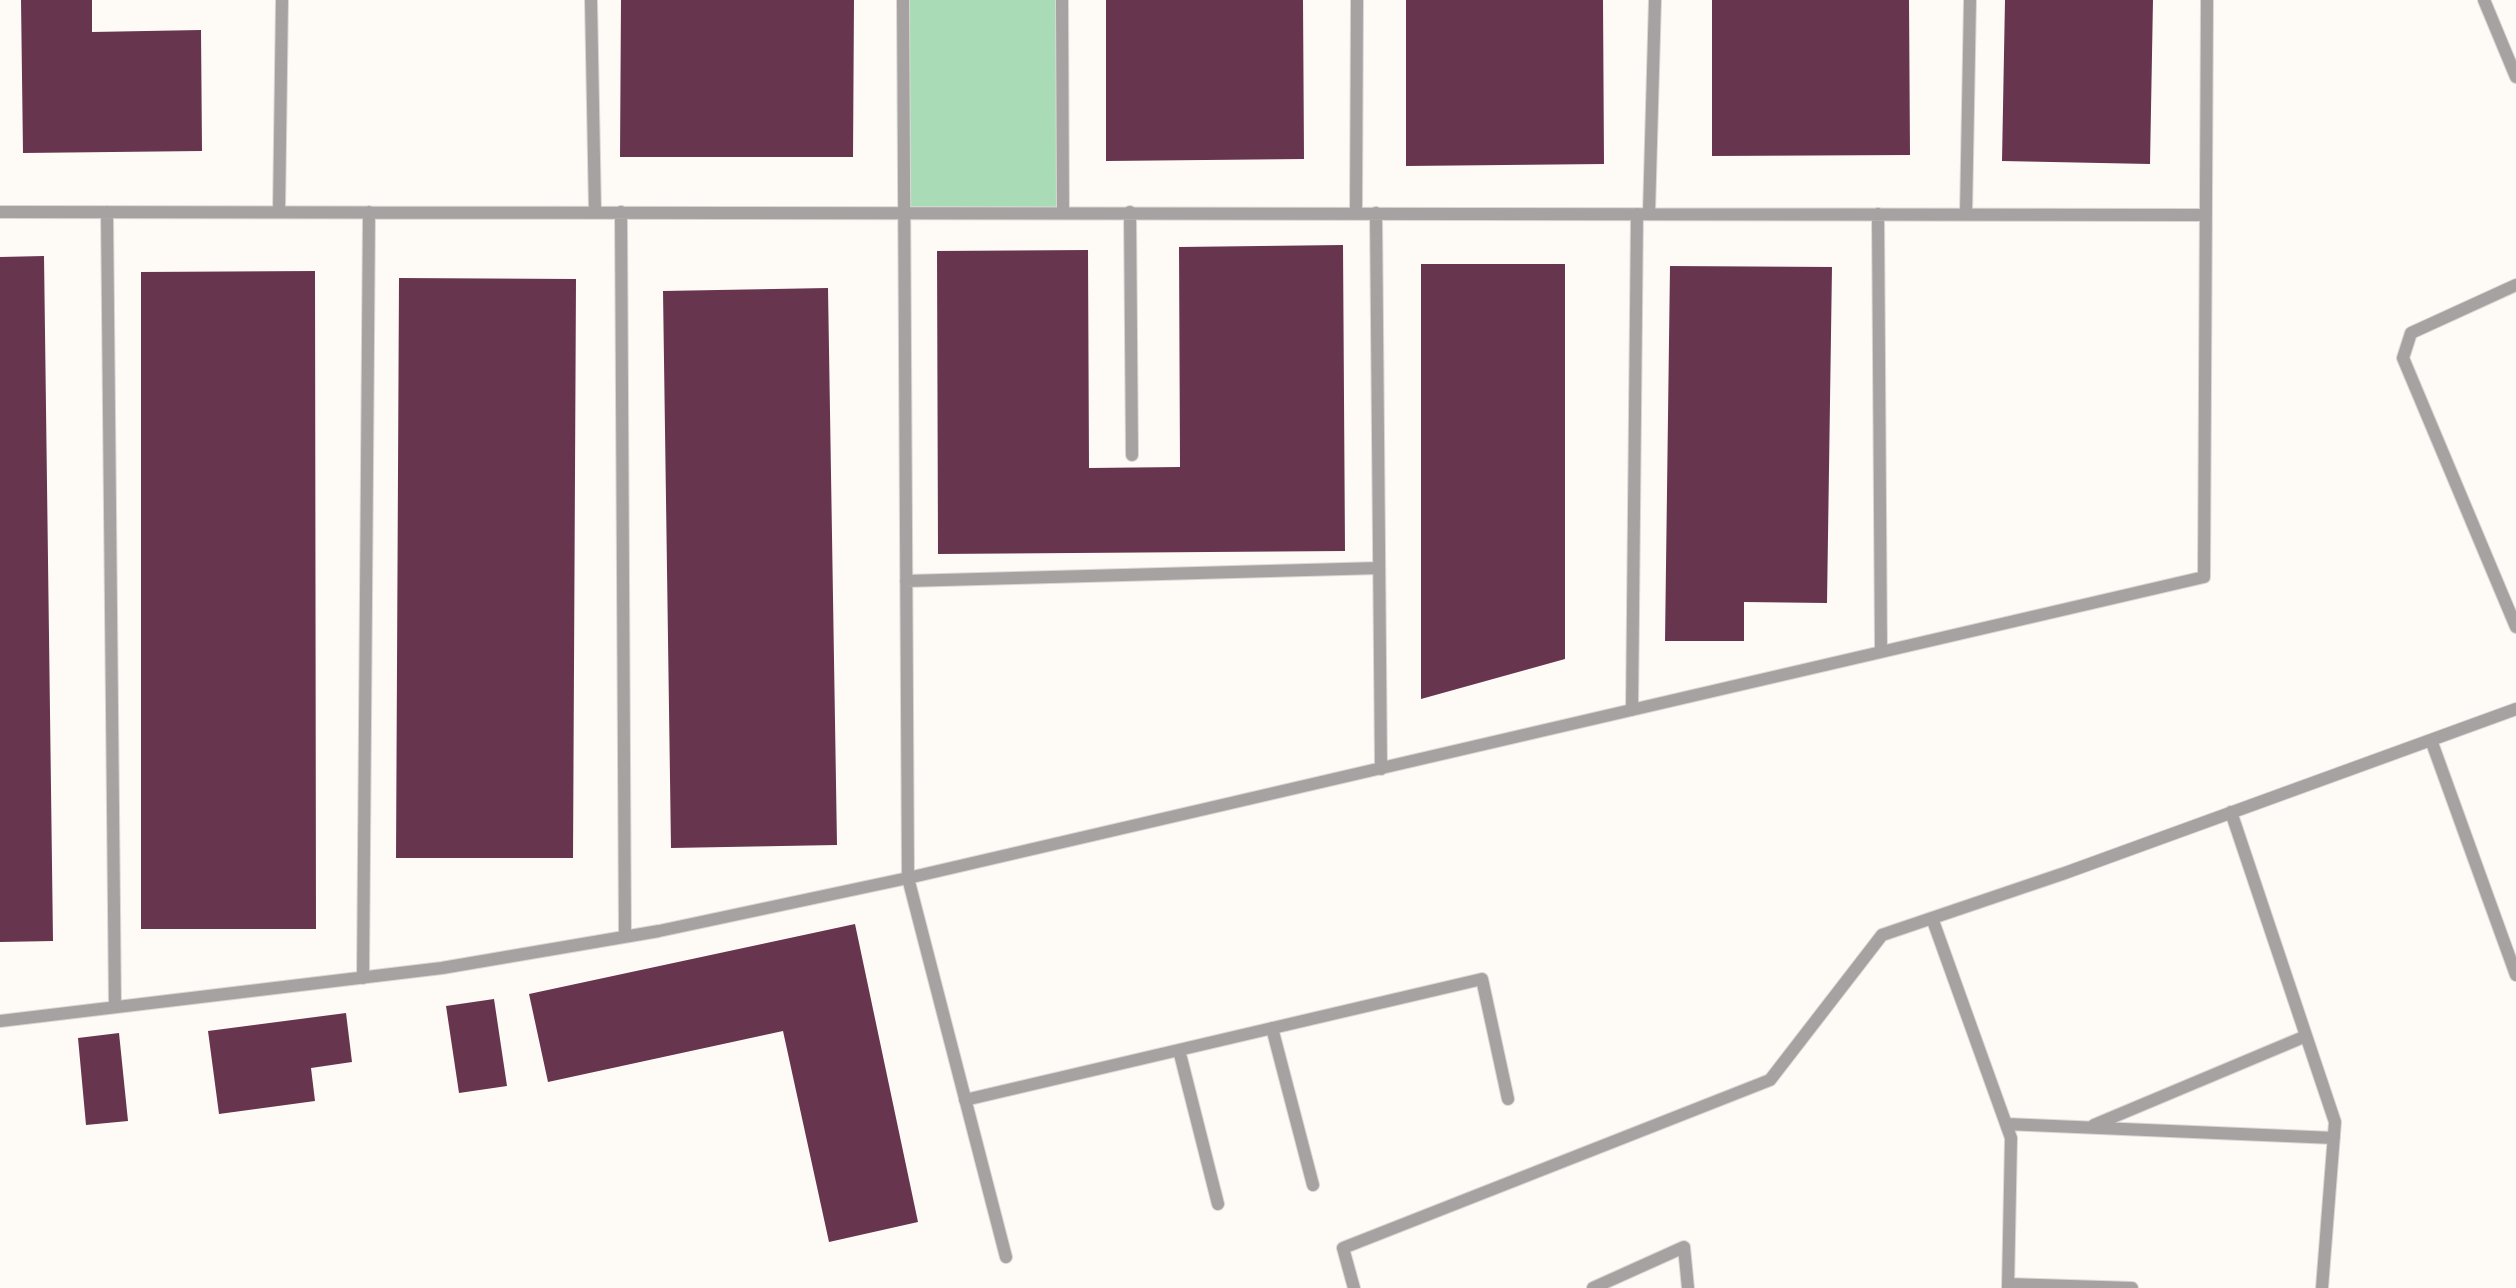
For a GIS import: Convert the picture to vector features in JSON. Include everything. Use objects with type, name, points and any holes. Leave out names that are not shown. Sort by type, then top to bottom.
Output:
[{"type":"street","points":[[279,212],[282,0]]},
{"type":"street","points":[[591,0],[595,211]]},
{"type":"street","points":[[903,0],[908,878],[1006,1257]]},
{"type":"street","points":[[1062,0],[1064,212]]},
{"type":"street","points":[[1356,212],[1357,0]]},
{"type":"street","points":[[1632,710],[1643,213],[1655,0]]},
{"type":"street","points":[[1966,214],[1970,0]]},
{"type":"street","points":[[0,1021],[442,968],[625,937],[908,878],[2204,578],[2207,0]]},
{"type":"street","points":[[2484,0],[2516,77]]},
{"type":"street","points":[[0,212],[1356,212],[2206,215]]},
{"type":"street","points":[[107,212],[115,1007]]},
{"type":"street","points":[[364,978],[368,212]]},
{"type":"street","points":[[621,212],[625,937]]},
{"type":"street","points":[[1130,212],[1132,455]]},
{"type":"street","points":[[1376,213],[1381,769]]},
{"type":"street","points":[[1878,214],[1882,652]]},
{"type":"street","points":[[2516,285],[2411,333],[2403,358],[2516,627]]},
{"type":"street","points":[[906,581],[1379,568]]},
{"type":"street","points":[[1354,1288],[1343,1248],[1770,1080],[1882,935],[2516,709]]},
{"type":"street","points":[[2431,740],[2516,975]]},
{"type":"street","points":[[2231,812],[2335,1122],[2322,1288]]},
{"type":"street","points":[[1932,918],[2011,1138],[2008,1286],[2132,1288]]},
{"type":"street","points":[[965,1100],[1482,979],[1508,1099]]},
{"type":"street","points":[[1272,1028],[1313,1185]]},
{"type":"street","points":[[2090,1127],[2306,1036]]},
{"type":"street","points":[[1179,1050],[1218,1204]]},
{"type":"street","points":[[2006,1124],[2334,1138]]},
{"type":"street","points":[[1593,1288],[1684,1247],[1688,1288]]},
{"type":"green space","points":[[903,0],[1062,0],[1063,212],[903,212]]},
{"type":"building","points":[[21,0],[92,0],[92,32],[201,30],[202,151],[23,153]]},
{"type":"building","points":[[621,0],[854,0],[853,157],[620,157]]},
{"type":"building","points":[[1106,0],[1303,0],[1304,159],[1106,161]]},
{"type":"building","points":[[1406,0],[1603,0],[1604,164],[1406,166]]},
{"type":"building","points":[[1712,0],[1909,0],[1910,155],[1712,156]]},
{"type":"building","points":[[2005,0],[2153,0],[2150,164],[2002,161]]},
{"type":"building","points":[[1343,245],[1345,551],[938,554],[937,251],[1088,250],[1089,468],[1180,467],[1179,247]]},
{"type":"building","points":[[44,256],[53,941],[0,942],[0,257]]},
{"type":"building","points":[[1421,264],[1565,264],[1565,659],[1421,699]]},
{"type":"building","points":[[1670,266],[1832,267],[1827,603],[1744,602],[1744,641],[1665,641]]},
{"type":"building","points":[[315,271],[316,929],[141,929],[141,272]]},
{"type":"building","points":[[399,278],[576,279],[573,858],[396,858]]},
{"type":"building","points":[[828,288],[837,845],[671,848],[663,291]]},
{"type":"building","points":[[855,924],[918,1222],[829,1242],[783,1031],[548,1082],[529,994]]},
{"type":"building","points":[[494,999],[507,1086],[459,1093],[446,1006]]},
{"type":"building","points":[[346,1013],[352,1062],[311,1068],[315,1101],[219,1114],[208,1031]]},
{"type":"building","points":[[119,1033],[128,1121],[86,1125],[78,1038]]}]
